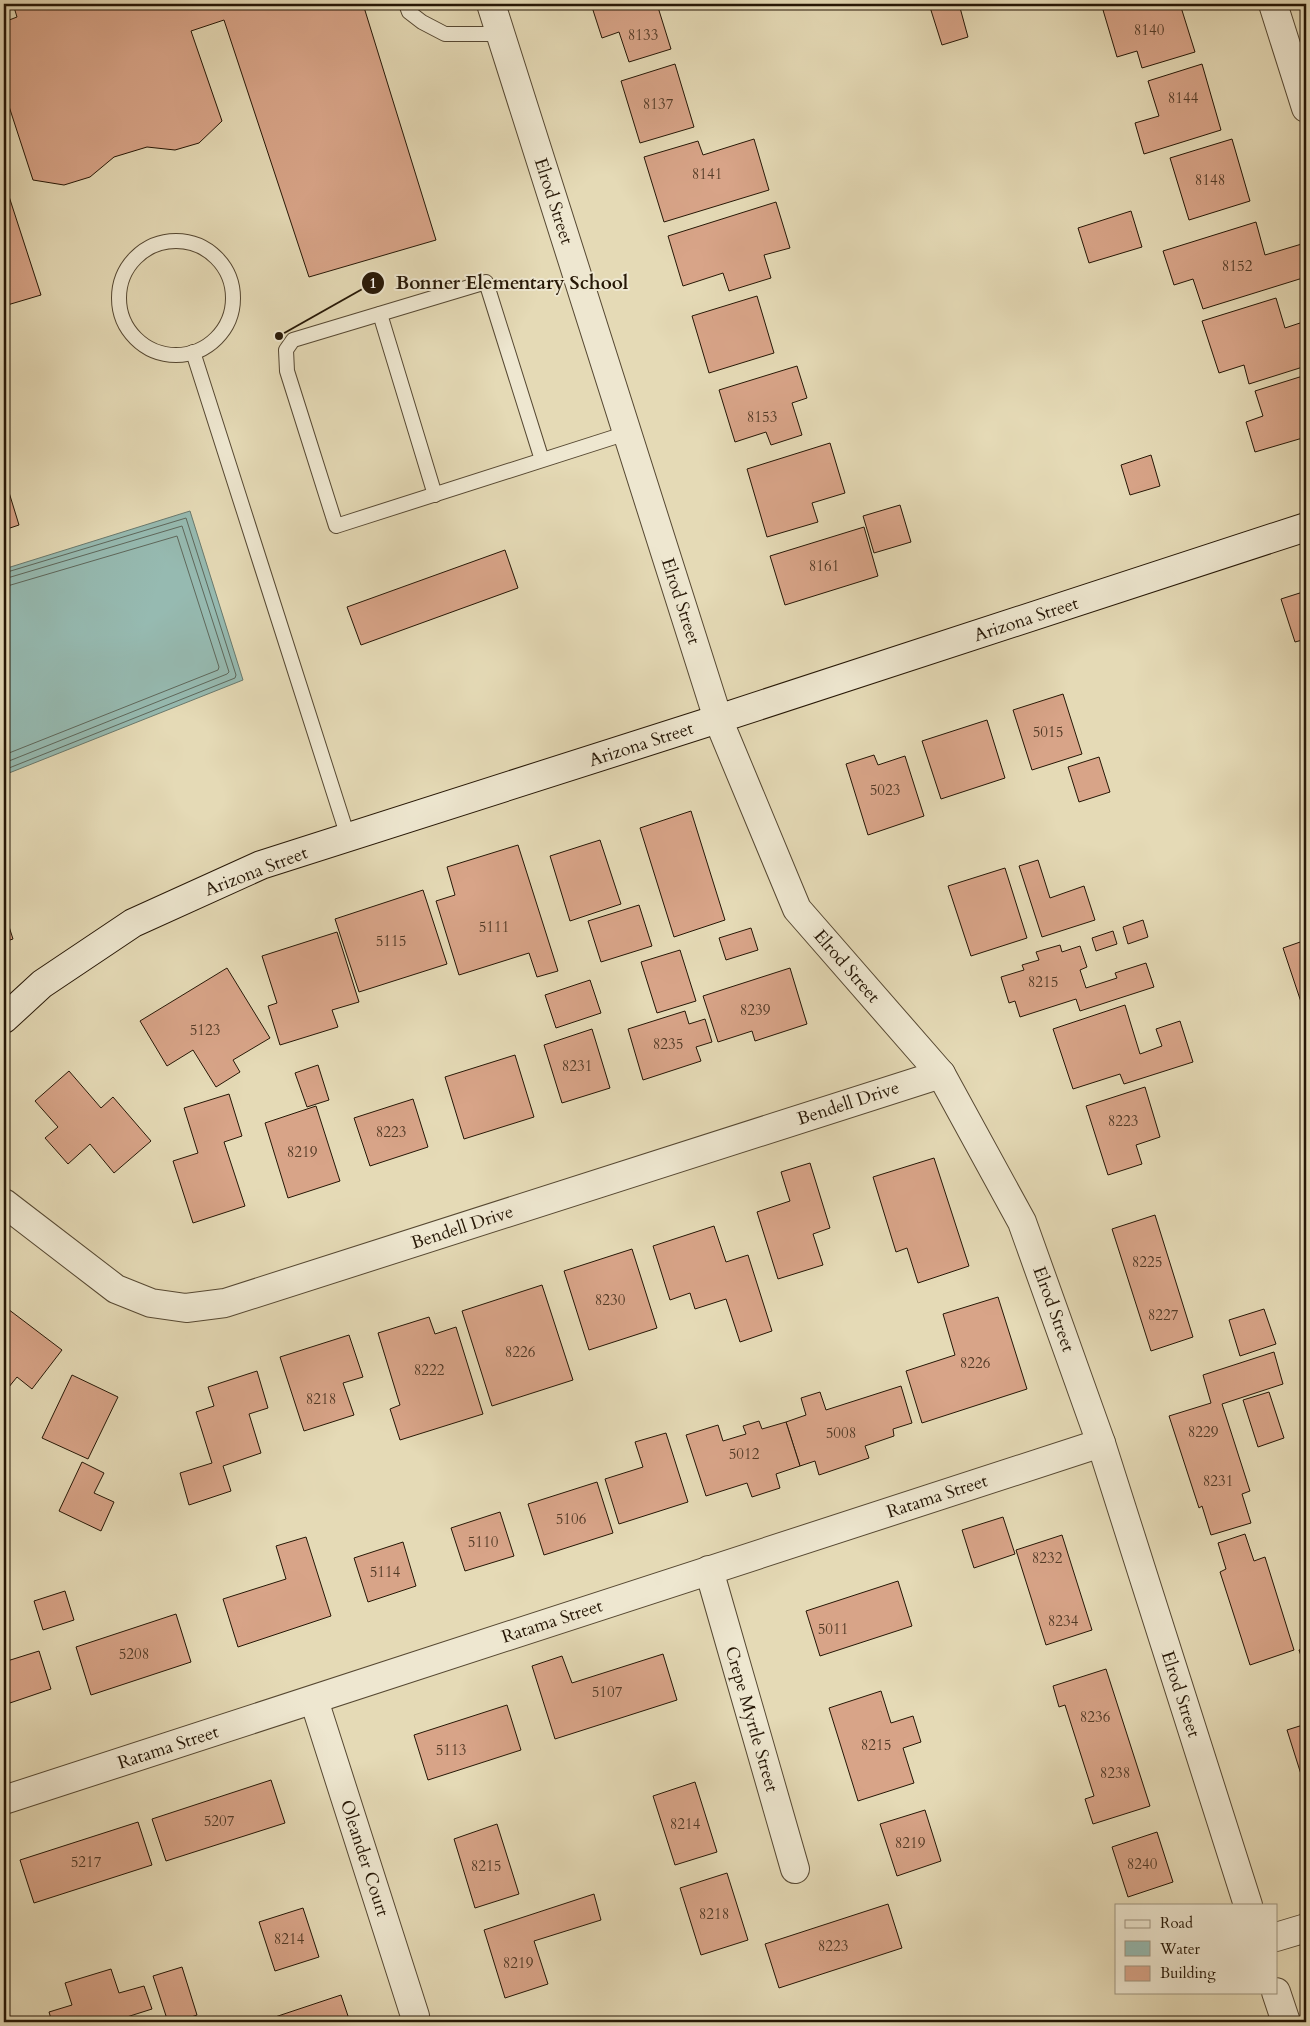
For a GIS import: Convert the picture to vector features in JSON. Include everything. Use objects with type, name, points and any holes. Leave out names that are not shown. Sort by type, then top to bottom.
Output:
[{"type":"street","name":"Elrod Street","points":[[492,4],[718,719],[797,909],[941,1074],[1022,1222],[1101,1443],[1248,1904]]},
{"type":"street","points":[[1272,4],[1306,108]]},
{"type":"street","name":"Arizona Street","points":[[4,1019],[42,984],[133,923],[261,865],[718,719],[1306,527]]},
{"type":"street","name":"Bendell Drive","points":[[4,1202],[116,1289],[151,1303],[186,1308],[225,1303],[941,1074]]},
{"type":"street","name":"Ratama Street","points":[[4,1800],[1101,1443]]},
{"type":"street","name":"Crepe Myrtle Street","points":[[709,1570],[796,1869]]},
{"type":"street","name":"Oleander Court","points":[[314,1700],[415,2016]]},
{"type":"street","points":[[1278,1936],[1306,1928]]},
{"type":"street","points":[[1277,1994],[1286,2022]]},
{"type":"lane","points":[[406,4],[409,12],[422,22],[444,34],[501,34]]},
{"type":"lane","points":[[181,241],[202,247],[219,260],[230,280],[232,302],[227,324],[212,342],[193,352],[171,355],[150,349],[132,335],[122,316],[119,293],[125,272],[139,254],[158,243],[181,241]]},
{"type":"lane","points":[[542,460],[486,282],[293,340],[286,350],[287,371],[336,526],[628,433]]},
{"type":"lane","points":[[380,314],[435,495]]},
{"type":"lane","points":[[193,352],[348,838]]},
{"type":"water","points":[[190,511],[243,680],[4,775],[4,569]]},
{"type":"building","points":[[13,4],[363,4],[436,240],[309,277],[224,20],[191,31],[222,121],[199,143],[175,150],[147,147],[114,157],[90,177],[64,185],[33,180],[4,91],[4,22],[17,17]]},
{"type":"building","points":[[591,4],[657,4],[671,49],[629,62],[619,32],[602,38]]},
{"type":"building","points":[[929,4],[959,4],[968,37],[942,45]]},
{"type":"building","points":[[1122,4],[1180,4],[1195,52],[1142,68],[1137,51],[1117,57],[1103,10]]},
{"type":"building","points":[[675,64],[694,127],[640,143],[621,81]]},
{"type":"building","points":[[1202,64],[1221,130],[1144,154],[1135,123],[1159,116],[1148,81]]},
{"type":"building","points":[[754,139],[769,190],[664,222],[644,157],[698,141],[703,155]]},
{"type":"building","points":[[1232,139],[1250,201],[1189,220],[1170,158]]},
{"type":"building","points":[[4,181],[41,295],[4,306]]},
{"type":"building","points":[[776,202],[790,248],[764,255],[771,278],[729,291],[723,273],[683,286],[668,236]]},
{"type":"building","points":[[1131,211],[1142,247],[1089,263],[1078,228]]},
{"type":"building","points":[[1256,222],[1265,255],[1305,243],[1306,277],[1203,309],[1193,279],[1174,285],[1163,251]]},
{"type":"building","points":[[757,296],[774,353],[709,373],[692,316]]},
{"type":"building","points":[[1276,298],[1285,328],[1306,321],[1306,366],[1249,384],[1244,365],[1219,373],[1202,321]]},
{"type":"building","points":[[797,366],[807,398],[792,403],[802,435],[771,445],[766,432],[735,442],[719,390]]},
{"type":"building","points":[[1306,375],[1306,437],[1255,452],[1246,422],[1263,416],[1255,391]]},
{"type":"building","points":[[830,443],[845,493],[812,503],[818,522],[767,537],[747,469]]},
{"type":"building","points":[[1151,455],[1160,486],[1130,495],[1121,465]]},
{"type":"building","points":[[4,476],[19,525],[4,530]]},
{"type":"building","points":[[900,505],[911,542],[874,553],[863,516]]},
{"type":"building","points":[[864,527],[878,576],[785,605],[770,556]]},
{"type":"building","points":[[505,550],[518,588],[361,645],[347,607]]},
{"type":"building","points":[[1306,591],[1306,639],[1295,642],[1281,599]]},
{"type":"building","points":[[1063,694],[1082,754],[1032,770],[1013,710]]},
{"type":"building","points":[[987,720],[1005,778],[941,799],[922,741]]},
{"type":"building","points":[[874,755],[878,765],[905,756],[924,816],[868,835],[846,764]]},
{"type":"building","points":[[1099,757],[1110,792],[1079,802],[1068,767]]},
{"type":"building","points":[[691,811],[725,920],[674,937],[640,828]]},
{"type":"building","points":[[600,840],[621,904],[570,921],[550,856]]},
{"type":"building","points":[[518,845],[558,971],[537,977],[529,953],[459,975],[436,901],[455,895],[447,867]]},
{"type":"building","points":[[1038,860],[1050,898],[1084,886],[1095,920],[1042,937],[1019,866]]},
{"type":"building","points":[[1005,868],[1027,938],[971,956],[948,886]]},
{"type":"building","points":[[423,890],[447,964],[359,992],[335,919]]},
{"type":"building","points":[[639,905],[652,946],[601,962],[588,921]]},
{"type":"building","points":[[4,911],[13,939],[4,942]]},
{"type":"building","points":[[1143,920],[1148,937],[1128,944],[1123,927]]},
{"type":"building","points":[[751,928],[758,950],[726,960],[719,938]]},
{"type":"building","points":[[1113,931],[1117,944],[1096,951],[1092,938]]},
{"type":"building","points":[[337,932],[359,1002],[332,1010],[338,1027],[280,1045],[268,1006],[277,1003],[262,956]]},
{"type":"building","points":[[1306,940],[1306,1007],[1303,1008],[1283,948]]},
{"type":"building","points":[[1060,945],[1062,952],[1080,946],[1087,967],[1080,970],[1086,988],[1117,978],[1115,973],[1146,963],[1154,987],[1080,1011],[1076,999],[1020,1017],[1015,1001],[1009,1003],[1001,977],[1024,970],[1022,965],[1039,960],[1036,952]]},
{"type":"building","points":[[680,950],[696,1001],[657,1013],[641,962]]},
{"type":"building","points":[[227,968],[270,1038],[233,1060],[240,1072],[216,1087],[193,1050],[167,1066],[140,1021]]},
{"type":"building","points":[[790,968],[807,1024],[755,1041],[752,1031],[718,1042],[703,996]]},
{"type":"building","points":[[590,980],[601,1013],[556,1028],[545,995]]},
{"type":"building","points":[[1125,1005],[1140,1054],[1162,1046],[1156,1029],[1180,1021],[1193,1062],[1124,1084],[1120,1074],[1073,1089],[1053,1029]]},
{"type":"building","points":[[685,1011],[689,1024],[705,1019],[712,1042],[696,1047],[701,1061],[643,1080],[628,1029]]},
{"type":"building","points":[[592,1029],[610,1088],[562,1103],[544,1045]]},
{"type":"building","points":[[515,1055],[534,1117],[464,1139],[445,1077]]},
{"type":"building","points":[[318,1065],[329,1100],[307,1107],[295,1073]]},
{"type":"building","points":[[69,1071],[101,1108],[113,1097],[151,1141],[114,1173],[90,1144],[68,1164],[45,1138],[58,1127],[35,1101]]},
{"type":"building","points":[[1145,1087],[1160,1137],[1136,1145],[1142,1164],[1108,1175],[1086,1106]]},
{"type":"building","points":[[229,1094],[242,1136],[224,1142],[245,1206],[193,1223],[173,1161],[198,1153],[184,1108]]},
{"type":"building","points":[[413,1099],[428,1147],[370,1166],[354,1118]]},
{"type":"building","points":[[316,1106],[340,1181],[288,1198],[265,1123]]},
{"type":"building","points":[[934,1158],[969,1266],[918,1283],[907,1248],[896,1252],[873,1177]]},
{"type":"building","points":[[810,1163],[830,1228],[813,1234],[823,1265],[778,1279],[757,1212],[790,1201],[781,1172]]},
{"type":"building","points":[[1155,1215],[1193,1337],[1151,1351],[1112,1229]]},
{"type":"building","points":[[714,1226],[726,1262],[748,1255],[772,1331],[740,1342],[726,1299],[695,1309],[690,1293],[670,1300],[653,1246]]},
{"type":"building","points":[[632,1249],[657,1328],[589,1350],[564,1271]]},
{"type":"building","points":[[542,1285],[573,1380],[492,1406],[462,1311]]},
{"type":"building","points":[[998,1297],[1027,1389],[922,1423],[906,1371],[955,1355],[943,1314]]},
{"type":"building","points":[[4,1306],[62,1350],[32,1389],[17,1377],[4,1393]]},
{"type":"building","points":[[1264,1309],[1276,1344],[1240,1356],[1229,1320]]},
{"type":"building","points":[[429,1317],[435,1334],[456,1327],[483,1414],[400,1440],[390,1409],[400,1405],[378,1333]]},
{"type":"building","points":[[349,1335],[363,1377],[343,1383],[354,1415],[304,1431],[280,1357]]},
{"type":"building","points":[[1274,1352],[1283,1384],[1222,1404],[1250,1491],[1242,1494],[1251,1523],[1211,1535],[1202,1506],[1199,1508],[1169,1416],[1211,1403],[1203,1375]]},
{"type":"building","points":[[257,1371],[268,1408],[249,1414],[261,1453],[223,1466],[231,1491],[189,1505],[180,1473],[212,1463],[196,1412],[214,1406],[208,1387]]},
{"type":"building","points":[[72,1375],[118,1397],[88,1459],[42,1438]]},
{"type":"building","points":[[901,1386],[912,1423],[893,1429],[894,1436],[865,1446],[869,1458],[819,1475],[815,1461],[800,1466],[786,1422],[806,1415],[801,1398],[820,1392],[826,1410]]},
{"type":"building","points":[[1269,1392],[1284,1438],[1258,1447],[1243,1400]]},
{"type":"building","points":[[759,1421],[762,1429],[786,1422],[800,1466],[776,1474],[780,1488],[752,1497],[747,1483],[706,1496],[686,1435],[718,1425],[723,1441],[746,1434],[743,1426]]},
{"type":"building","points":[[666,1433],[688,1502],[619,1524],[605,1479],[643,1467],[635,1442]]},
{"type":"building","points":[[82,1462],[104,1473],[94,1493],[114,1502],[101,1531],[59,1511]]},
{"type":"building","points":[[597,1482],[613,1533],[544,1555],[528,1504]]},
{"type":"building","points":[[500,1512],[514,1556],[465,1571],[451,1528]]},
{"type":"building","points":[[1003,1517],[1015,1554],[974,1568],[962,1530]]},
{"type":"building","points":[[1245,1534],[1254,1561],[1265,1557],[1294,1650],[1250,1665],[1220,1572],[1226,1569],[1218,1543]]},
{"type":"building","points":[[1062,1535],[1092,1630],[1046,1645],[1016,1550]]},
{"type":"building","points":[[306,1537],[331,1616],[238,1647],[223,1599],[286,1579],[276,1546]]},
{"type":"building","points":[[403,1542],[416,1586],[368,1602],[354,1558]]},
{"type":"building","points":[[898,1581],[912,1626],[820,1656],[806,1611]]},
{"type":"building","points":[[65,1591],[74,1620],[43,1630],[34,1601]]},
{"type":"building","points":[[176,1614],[191,1662],[91,1695],[76,1647]]},
{"type":"building","points":[[1306,1647],[1306,1671],[1299,1650]]},
{"type":"building","points":[[39,1651],[51,1689],[4,1705],[4,1662]]},
{"type":"building","points":[[663,1654],[677,1700],[555,1739],[532,1666],[562,1656],[572,1683]]},
{"type":"building","points":[[1106,1669],[1150,1806],[1093,1824],[1085,1799],[1094,1796],[1065,1705],[1059,1707],[1053,1686]]},
{"type":"building","points":[[881,1691],[891,1723],[913,1716],[921,1742],[903,1748],[914,1783],[858,1801],[829,1708]]},
{"type":"building","points":[[507,1705],[521,1750],[428,1780],[414,1735]]},
{"type":"building","points":[[1306,1724],[1306,1790],[1287,1730]]},
{"type":"building","points":[[271,1780],[285,1823],[166,1861],[152,1819]]},
{"type":"building","points":[[695,1782],[717,1852],[675,1865],[653,1796]]},
{"type":"building","points":[[925,1810],[941,1861],[897,1876],[880,1824]]},
{"type":"building","points":[[138,1822],[152,1865],[34,1903],[20,1860]]},
{"type":"building","points":[[497,1824],[519,1894],[475,1908],[454,1839]]},
{"type":"building","points":[[1157,1832],[1173,1882],[1128,1897],[1112,1847]]},
{"type":"building","points":[[727,1873],[748,1940],[701,1955],[680,1888]]},
{"type":"building","points":[[594,1894],[601,1920],[534,1941],[548,1984],[505,1998],[484,1930]]},
{"type":"building","points":[[888,1904],[902,1948],[779,1988],[765,1944]]},
{"type":"building","points":[[303,1908],[319,1957],[275,1971],[259,1922]]},
{"type":"building","points":[[182,1967],[197,2015],[176,2022],[168,2022],[153,1976]]},
{"type":"building","points":[[111,1969],[119,1993],[144,1986],[152,2009],[111,2022],[52,2022],[49,2012],[72,2005],[65,1983]]},
{"type":"building","points":[[341,1995],[350,2022],[267,2022],[266,2020]]},
{"type":"place","name":"Bonner Elementary School","points":[[279,336]]}]
